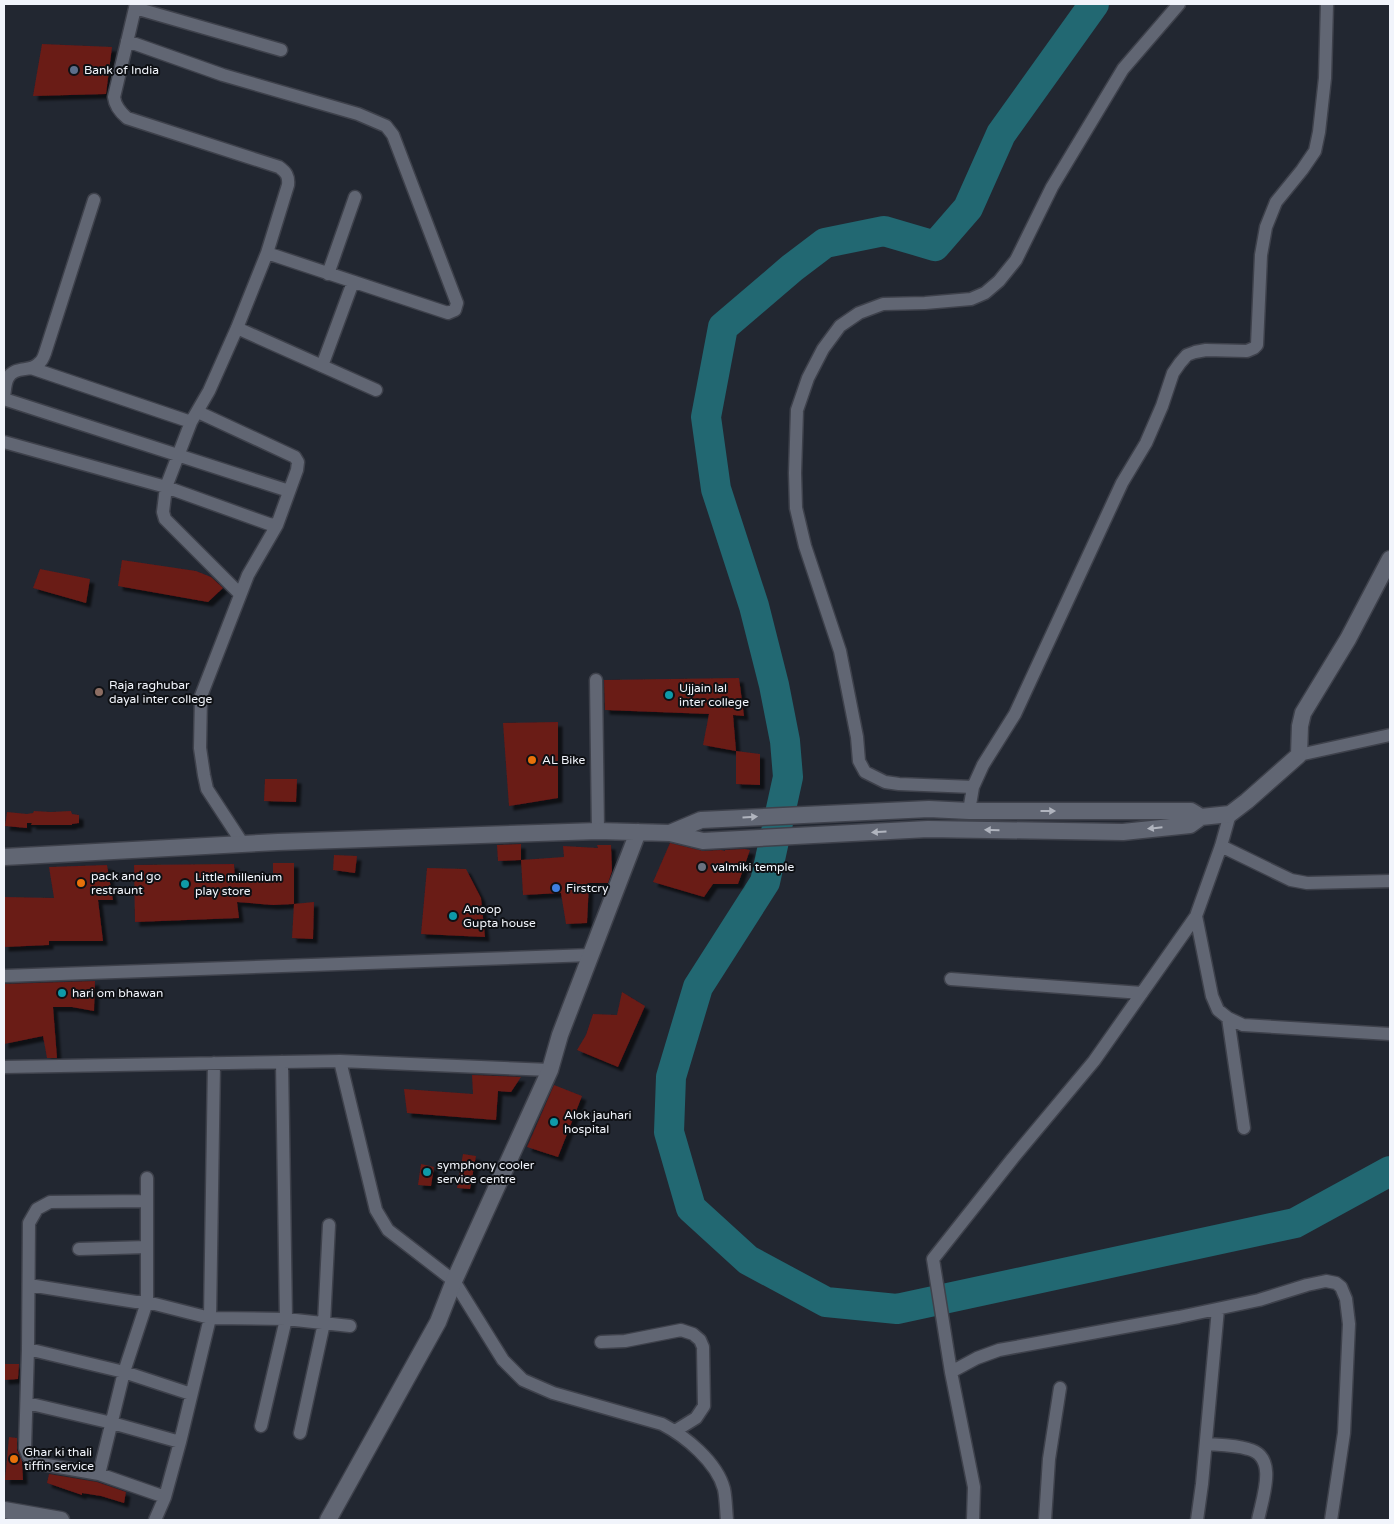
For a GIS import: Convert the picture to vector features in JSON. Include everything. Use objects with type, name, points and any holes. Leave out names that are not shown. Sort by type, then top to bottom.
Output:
[{"type":"street","points":[[973,787],[884,782],[865,772],[859,761],[840,651],[805,546],[796,508],[796,410],[808,378],[823,349],[840,326],[859,313],[883,304],[971,299],[985,293],[999,282],[1016,260],[1052,187],[1123,69],[1179,4]]},
{"type":"street","points":[[969,811],[973,787],[983,765],[1015,714],[1122,483],[1146,443],[1176,368],[1187,355],[1195,352],[1206,350],[1247,351],[1257,345],[1261,255],[1266,227],[1276,202],[1302,170],[1314,151],[1319,132],[1325,78],[1327,4]]},
{"type":"street","points":[[240,594],[165,519],[163,503],[166,487],[178,455],[237,328],[267,253],[288,185],[288,177],[285,171],[279,167],[126,118],[114,102],[114,97],[136,6],[282,50]]},
{"type":"street","points":[[127,41],[223,75],[358,114],[383,124],[390,130],[442,260],[457,303],[455,310],[448,313],[267,253]]},
{"type":"street","points":[[328,274],[355,197]]},
{"type":"street","points":[[32,368],[39,363],[45,353],[94,200]]},
{"type":"street","points":[[322,366],[354,282]]},
{"type":"street","points":[[237,328],[376,390]]},
{"type":"street","points":[[243,844],[207,789],[200,748],[201,696],[248,575],[277,525],[289,491],[298,465],[295,457],[194,417],[32,368],[17,370],[11,373],[7,379],[4,398],[289,491]]},
{"type":"street","points":[[4,442],[166,487],[269,524],[277,525]]},
{"type":"street","points":[[1299,755],[1300,726],[1303,713],[1348,639],[1390,559]]},
{"type":"street","points":[[596,680],[598,831]]},
{"type":"street","points":[[4,857],[243,844],[598,831],[670,833],[703,841],[928,829],[1123,832],[1190,825],[1201,817],[1230,814],[1248,801],[1299,755],[1390,735]]},
{"type":"street","points":[[670,833],[701,820],[930,809],[969,811],[1191,811],[1201,817]]},
{"type":"street","points":[[973,1520],[974,1487],[951,1372],[933,1259],[1013,1158],[1094,1061],[1196,916],[1221,846],[1230,814]]},
{"type":"street","points":[[328,1520],[438,1322],[454,1281],[550,1070],[560,1035],[638,832]]},
{"type":"street","points":[[1221,846],[1291,880],[1299,882],[1326,884],[1390,881]]},
{"type":"street","points":[[1196,916],[1212,996],[1218,1010],[1228,1018],[1244,1025],[1390,1034]]},
{"type":"street","points":[[4,976],[591,955]]},
{"type":"street","points":[[951,979],[1142,992]]},
{"type":"street","points":[[1228,1018],[1244,1128]]},
{"type":"street","points":[[4,1067],[340,1061],[550,1070]]},
{"type":"street","points":[[340,1061],[376,1210],[388,1230],[454,1281],[503,1360],[523,1380],[553,1393],[662,1424],[675,1431],[707,1459],[717,1473],[723,1488],[727,1520]]},
{"type":"street","points":[[261,1426],[286,1319],[282,1062]]},
{"type":"street","points":[[155,1520],[164,1497],[180,1442],[210,1318],[214,1063]]},
{"type":"street","points":[[99,1474],[124,1372],[147,1302],[147,1178]]},
{"type":"street","points":[[147,1201],[50,1202],[37,1209],[29,1223],[25,1448],[28,1456],[36,1463],[99,1474],[164,1497]]},
{"type":"street","points":[[300,1433],[324,1323],[329,1225]]},
{"type":"street","points":[[79,1248],[147,1247]]},
{"type":"street","points":[[951,1372],[977,1358],[999,1350],[1218,1309],[1259,1300],[1326,1281],[1336,1283],[1341,1288],[1346,1299],[1349,1324],[1344,1433],[1330,1520]]},
{"type":"street","points":[[29,1285],[136,1302],[147,1302],[210,1318],[286,1319],[350,1326]]},
{"type":"street","points":[[1197,1520],[1218,1309]]},
{"type":"street","points":[[601,1342],[625,1341],[681,1330],[693,1334],[700,1340],[703,1347],[704,1406],[696,1418],[675,1431]]},
{"type":"street","points":[[28,1348],[124,1372],[191,1394]]},
{"type":"street","points":[[1046,1520],[1049,1459],[1060,1388]]},
{"type":"street","points":[[27,1404],[112,1423],[180,1442]]},
{"type":"street","points":[[1206,1444],[1248,1448],[1260,1455],[1265,1462],[1267,1474],[1258,1520]]},
{"type":"street","points":[[4,1510],[61,1520]]},
{"type":"building","name":"Bank of India","points":[[42,44],[112,47],[106,94],[33,96]]},
{"type":"building","points":[[122,560],[196,571],[211,577],[223,588],[208,602],[118,586]]},
{"type":"building","points":[[40,569],[90,579],[86,603],[33,588]]},
{"type":"building","name":"Ujjain lal inter college","points":[[739,678],[744,716],[733,715],[736,751],[703,745],[709,714],[605,710],[604,680]]},
{"type":"building","name":"AL Bike","points":[[558,722],[558,798],[509,806],[503,723]]},
{"type":"building","points":[[736,751],[760,754],[760,785],[736,784]]},
{"type":"building","points":[[265,779],[297,779],[296,802],[264,801]]},
{"type":"building","points":[[34,811],[71,811],[72,814],[79,815],[79,823],[72,825],[31,825],[32,823],[27,823],[27,828],[5,826],[7,812],[27,814]]},
{"type":"building","name":"valmiki temple","points":[[670,843],[703,851],[750,850],[738,884],[713,884],[704,897],[653,882]]},
{"type":"building","points":[[521,844],[521,860],[498,861],[497,845]]},
{"type":"building","points":[[597,845],[611,845],[612,871],[608,883],[589,883],[587,923],[566,924],[561,893],[523,895],[521,860],[564,857],[563,846],[598,848]]},
{"type":"building","points":[[334,855],[357,856],[355,873],[333,870]]},
{"type":"building","name":"Little millenium play store","points":[[273,863],[294,863],[294,904],[273,905],[237,902],[239,918],[135,922],[134,865],[234,864],[235,880],[273,877]]},
{"type":"building","points":[[107,865],[113,900],[98,900],[103,941],[49,941],[49,945],[4,947],[4,897],[54,898],[49,867]]},
{"type":"building","name":"Anoop Gupta house","points":[[427,868],[466,869],[481,898],[485,937],[421,934]]},
{"type":"building","points":[[314,902],[313,939],[292,938],[294,904]]},
{"type":"building","points":[[95,981],[94,1011],[72,1007],[53,1007],[57,1058],[47,1058],[43,1036],[4,1044],[4,984]]},
{"type":"building","points":[[622,992],[645,1006],[618,1067],[577,1050],[586,1035],[593,1014],[617,1015]]},
{"type":"building","points":[[472,1075],[521,1077],[511,1092],[498,1091],[496,1120],[407,1113],[404,1089],[473,1094]]},
{"type":"building","name":"Alok jauhari hospital","points":[[554,1085],[582,1096],[558,1157],[527,1147]]},
{"type":"building","points":[[463,1154],[476,1156],[470,1189],[457,1188]]},
{"type":"building","points":[[421,1164],[434,1167],[431,1186],[418,1185]]},
{"type":"building","points":[[4,1364],[19,1364],[18,1379],[4,1380]]},
{"type":"building","name":"Ghar ki thali tiffin service","points":[[9,1437],[17,1438],[17,1450],[22,1461],[23,1480],[5,1480]]},
{"type":"building","points":[[49,1474],[97,1482],[126,1492],[124,1503],[101,1496],[82,1493],[82,1495],[47,1483]]},
{"type":"waterway","points":[[1094,4],[1001,134],[968,208],[935,246],[884,231],[825,243],[792,268],[723,327],[706,417],[716,489],[754,606],[774,685],[785,741],[788,777],[765,882],[698,987],[671,1077],[669,1132],[691,1208],[748,1260],[826,1302],[897,1309],[1295,1223],[1390,1171]]},
{"type":"place","name":"Bank of India","points":[[74,70]]},
{"type":"place","name":"Raja raghubar dayal inter college","points":[[99,692]]},
{"type":"place","name":"Ujjain lal inter college","points":[[669,695]]},
{"type":"place","name":"AL Bike","points":[[532,760]]},
{"type":"place","name":"valmiki temple","points":[[702,867]]},
{"type":"place","name":"pack and go restraunt","points":[[81,883]]},
{"type":"place","name":"Little millenium play store","points":[[185,884]]},
{"type":"place","name":"Firstcry","points":[[556,888]]},
{"type":"place","name":"Anoop Gupta house","points":[[453,916]]},
{"type":"place","name":"hari om bhawan","points":[[62,993]]},
{"type":"place","name":"Alok jauhari hospital","points":[[554,1122]]},
{"type":"place","name":"symphony cooler service centre","points":[[427,1172]]},
{"type":"place","name":"Ghar ki thali tiffin service","points":[[14,1459]]}]
